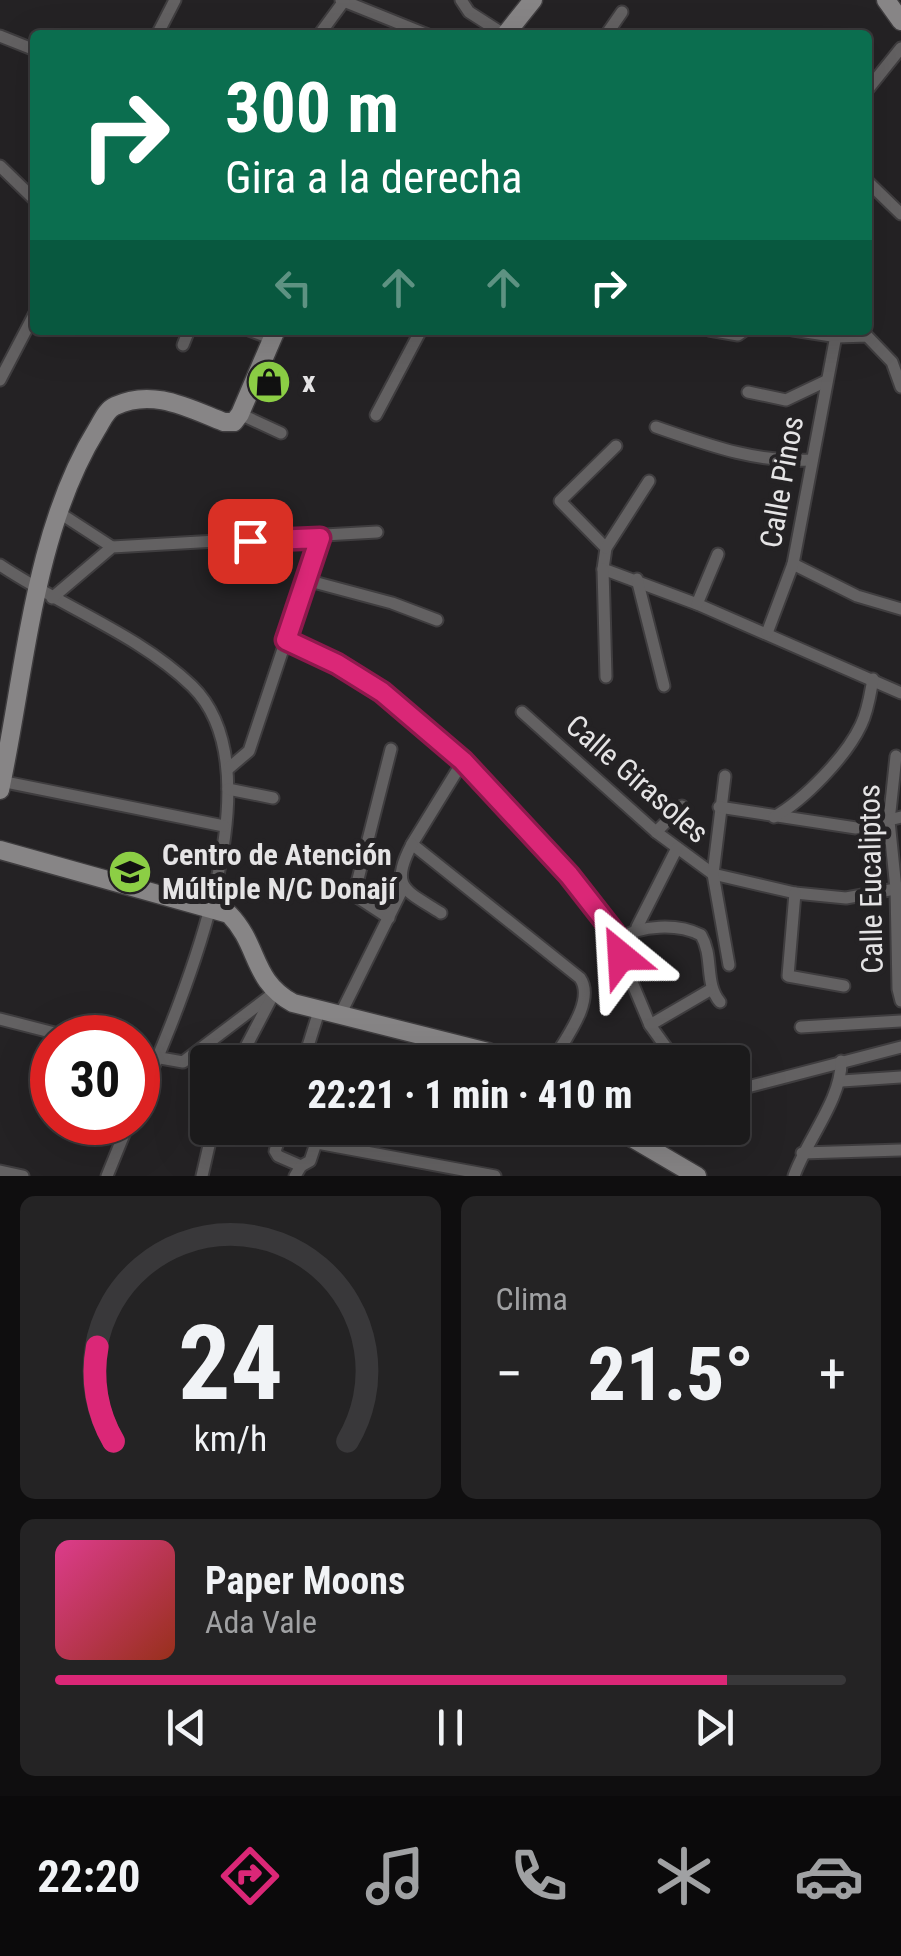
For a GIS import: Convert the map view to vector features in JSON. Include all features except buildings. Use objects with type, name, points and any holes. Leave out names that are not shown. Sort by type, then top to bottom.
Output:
[{"type":"main road","points":[[509,30],[533,0]]},
{"type":"main road","points":[[886,0],[901,21]]},
{"type":"main road","points":[[1,784],[45,594],[58,512],[84,450],[110,408],[141,397],[165,400],[224,422],[234,422],[275,335]]},
{"type":"main road","points":[[0,850],[212,906],[229,914],[242,928],[274,993],[294,1003],[341,1013],[438,1045]]},
{"type":"main road","points":[[642,1145],[691,1175]]},
{"type":"street","points":[[160,30],[175,0]]},
{"type":"street","points":[[461,0],[469,12],[497,30]]},
{"type":"street","points":[[322,30],[343,1],[416,30]]},
{"type":"street","points":[[609,30],[622,12]]},
{"type":"street","points":[[0,36],[30,48]]},
{"type":"street","points":[[872,84],[901,48]]},
{"type":"street","points":[[0,167],[30,195]]},
{"type":"street","points":[[872,186],[901,214]]},
{"type":"street","points":[[0,380],[30,323]]},
{"type":"street","points":[[182,345],[186,335]]},
{"type":"street","points":[[376,415],[418,335]]},
{"type":"street","name":"Calle Pinos","points":[[766,633],[793,564],[838,335]]},
{"type":"street","points":[[852,335],[866,336],[892,362],[901,387]]},
{"type":"street","points":[[748,392],[786,400],[826,381]]},
{"type":"street","points":[[240,414],[281,433]]},
{"type":"street","points":[[656,427],[727,452],[780,462],[812,460]]},
{"type":"street","points":[[606,548],[560,501],[616,446]]},
{"type":"street","points":[[606,678],[606,548],[648,482]]},
{"type":"street","points":[[58,512],[112,547]]},
{"type":"street","points":[[45,594],[112,547],[377,532]]},
{"type":"street","points":[[229,768],[249,751],[320,538]]},
{"type":"street","points":[[697,604],[718,554]]},
{"type":"street","points":[[793,564],[858,596],[901,609]]},
{"type":"street","points":[[0,565],[159,656],[196,690],[219,732],[229,768],[212,906],[160,1051]]},
{"type":"street","points":[[603,570],[697,604],[901,693]]},
{"type":"street","points":[[636,579],[664,686]]},
{"type":"street","points":[[306,580],[392,603],[437,620]]},
{"type":"street","points":[[286,640],[337,664],[382,692],[463,761],[569,875],[619,939],[621,956],[650,1025],[664,1045]]},
{"type":"street","points":[[774,817],[805,793],[845,749],[861,726],[873,679]]},
{"type":"street","name":"Calle Girasoles","points":[[522,712],[656,832],[712,874],[794,893],[846,898],[898,888]]},
{"type":"street","points":[[388,918],[355,892],[391,749]]},
{"type":"street","name":"Calle Eucaliptos","points":[[896,756],[901,1001]]},
{"type":"street","points":[[441,913],[403,888],[399,880],[412,844],[463,761]]},
{"type":"street","points":[[725,776],[712,874],[730,966]]},
{"type":"street","points":[[1,784],[224,826]]},
{"type":"street","points":[[228,789],[273,798]]},
{"type":"street","points":[[656,832],[682,806]]},
{"type":"street","points":[[719,806],[856,828],[895,819]]},
{"type":"street","points":[[412,844],[586,986],[585,999],[561,1045]]},
{"type":"street","points":[[619,939],[637,928],[677,848]]},
{"type":"street","points":[[341,1013],[403,888]]},
{"type":"street","points":[[794,893],[788,976],[840,986]]},
{"type":"street","points":[[637,928],[691,930],[701,935],[711,964],[710,990],[720,1002]]},
{"type":"street","points":[[650,1025],[710,990]]},
{"type":"street","points":[[160,1059],[183,1062],[274,993]]},
{"type":"street","points":[[247,1045],[274,993]]},
{"type":"street","points":[[308,1045],[320,1008]]},
{"type":"street","points":[[0,1019],[30,1027]]},
{"type":"street","points":[[800,1027],[901,1021]]},
{"type":"street","points":[[750,1086],[901,1047]]},
{"type":"street","points":[[794,1176],[842,1081],[841,1062]]},
{"type":"street","points":[[842,1081],[901,1077]]},
{"type":"street","points":[[106,1176],[120,1145]]},
{"type":"street","points":[[202,1176],[208,1145]]},
{"type":"street","points":[[278,1145],[278,1156],[298,1171],[310,1161],[316,1145]]},
{"type":"street","points":[[328,1145],[495,1176]]},
{"type":"street","points":[[802,1154],[901,1150]]},
{"type":"street","points":[[0,1172],[23,1176]]},
{"type":"place","name":"x","points":[[269,382]]},
{"type":"place","name":"Centro de Atención Múltiple N/C Donají","points":[[130,872]]},
{"type":"route","points":[[250,541],[320,538],[286,640],[337,664],[382,692],[463,761],[569,875],[619,939],[621,956]]}]
